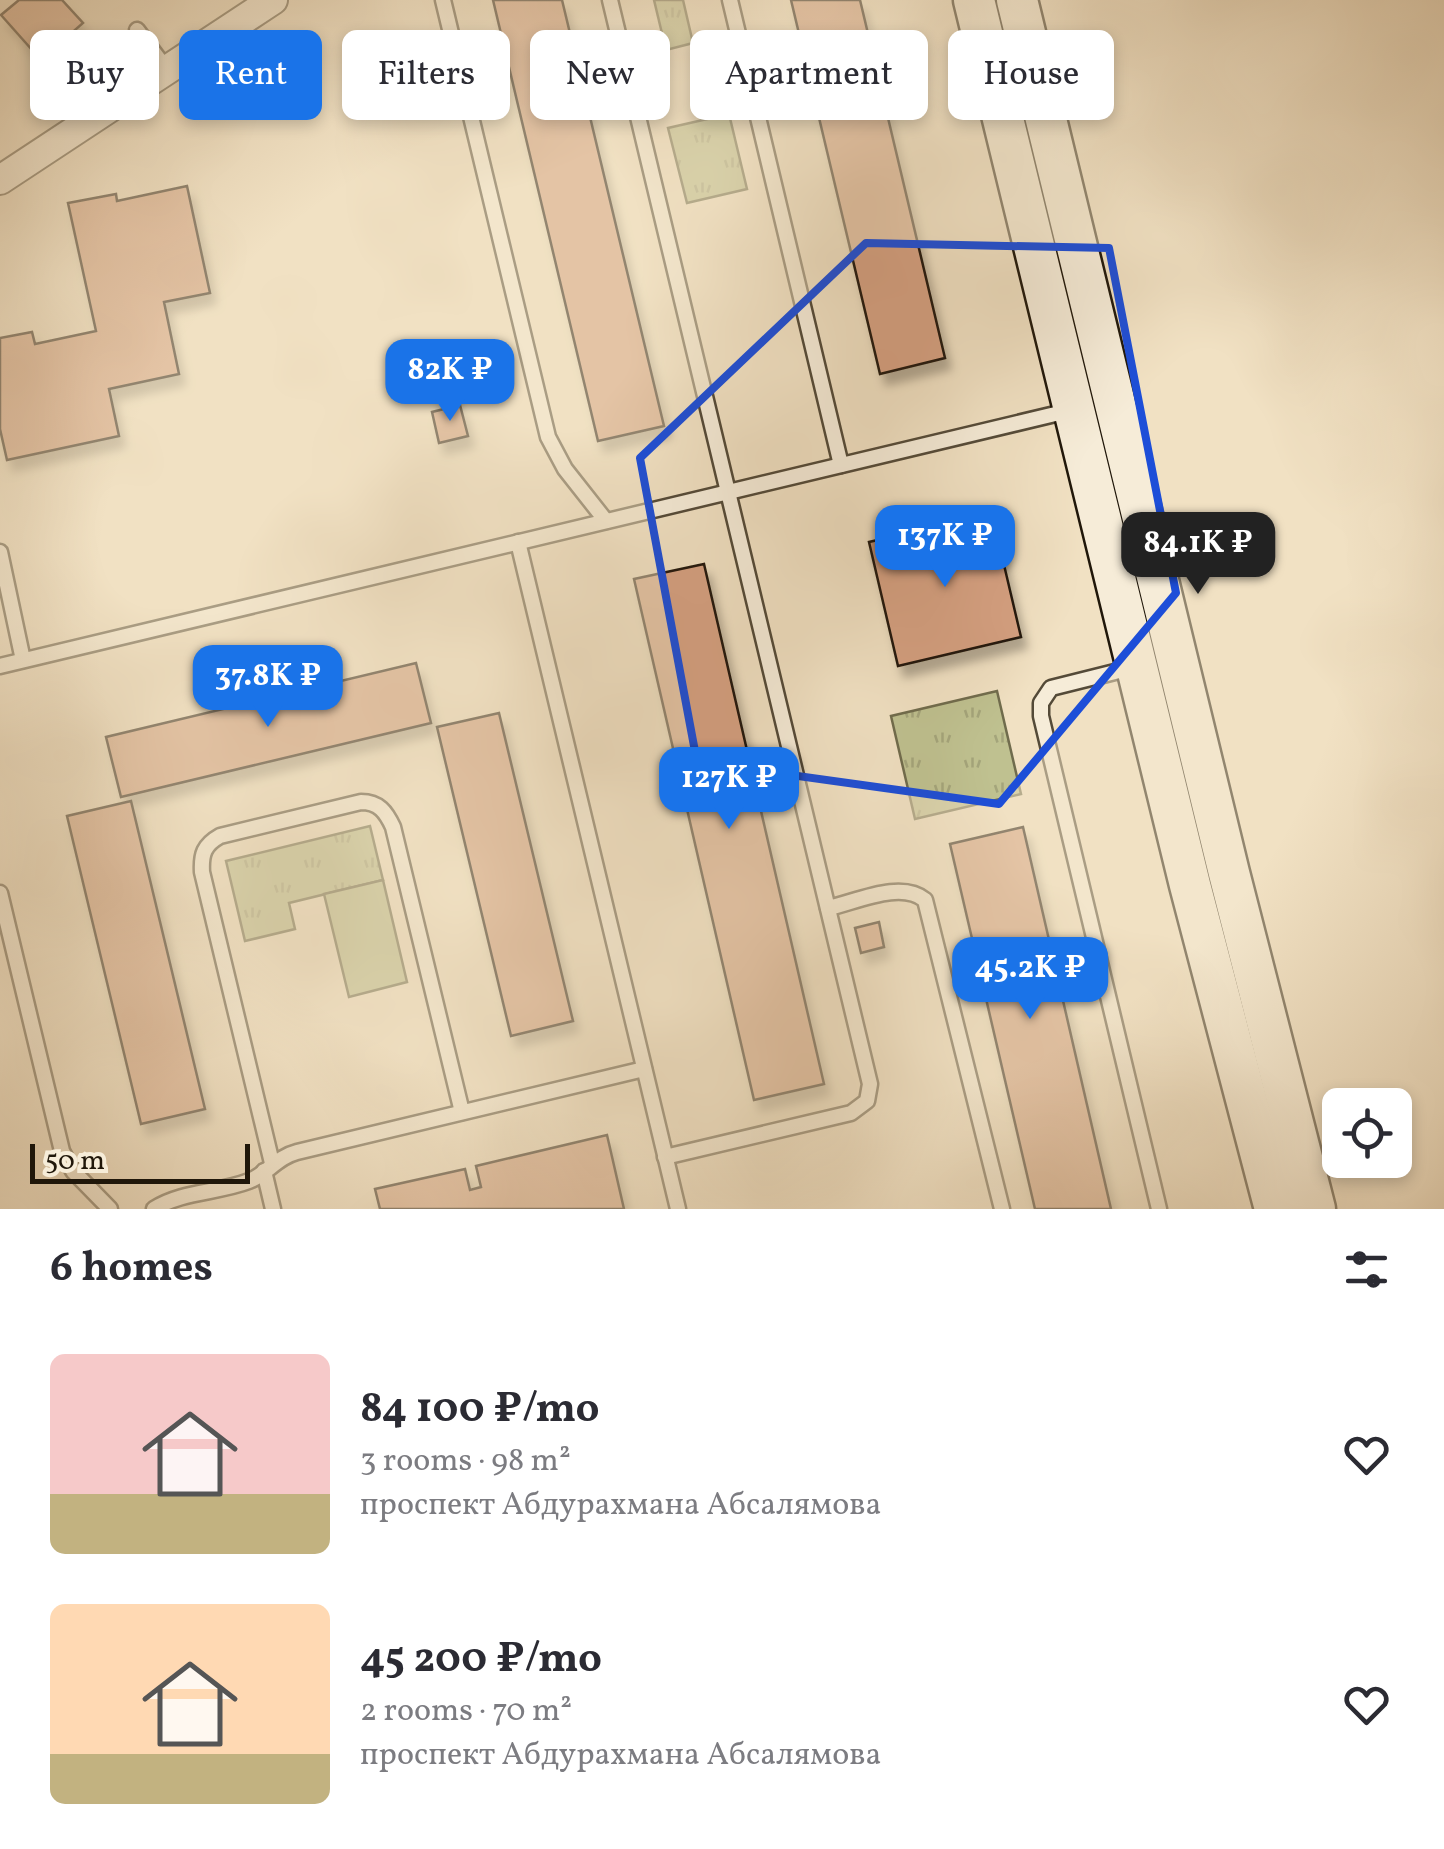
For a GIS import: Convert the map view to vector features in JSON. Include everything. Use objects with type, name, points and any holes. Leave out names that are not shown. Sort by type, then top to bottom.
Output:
[{"type":"main road","points":[[974,0],[1072,410],[1275,1209]]},
{"type":"main road","points":[[1017,0],[1229,873],[1315,1209]]},
{"type":"street","points":[[0,180],[273,0]]},
{"type":"lane","points":[[443,0],[548,437],[564,469],[606,521]]},
{"type":"lane","points":[[610,0],[870,1084],[867,1101],[852,1112],[666,1157]]},
{"type":"lane","points":[[730,0],[841,465]]},
{"type":"lane","points":[[159,58],[168,70]]},
{"type":"lane","points":[[0,666],[1072,410]]},
{"type":"lane","points":[[518,542],[678,1209]]},
{"type":"lane","points":[[0,552],[23,660]]},
{"type":"lane","points":[[1136,666],[1051,688],[1041,702],[1041,716],[1160,1209]]},
{"type":"lane","points":[[274,1209],[202,872],[205,848],[220,836],[361,802],[387,813],[462,1112]]},
{"type":"lane","points":[[828,908],[903,890],[925,900],[1002,1209]]},
{"type":"lane","points":[[0,893],[62,1150],[69,1165],[110,1209]]},
{"type":"lane","points":[[154,1209],[174,1199],[248,1182],[297,1152],[644,1069]]},
{"type":"highlighted area","points":[[866,243],[1109,248],[1176,593],[999,804],[697,762],[640,458]]},
{"type":"green space","points":[[654,0],[683,0],[690,44],[670,49],[670,30],[661,30]]},
{"type":"green space","points":[[703,120],[730,120],[747,189],[687,203],[668,128]]},
{"type":"green space","points":[[997,691],[1021,794],[915,819],[891,716]]},
{"type":"green space","points":[[370,826],[383,880],[289,903],[295,929],[245,941],[226,861]]},
{"type":"green space","points":[[383,880],[407,982],[349,997],[324,894]]},
{"type":"building","points":[[19,0],[62,0],[83,23],[75,30],[30,30],[30,48],[1,15]]},
{"type":"building","points":[[493,0],[562,0],[569,30],[530,30],[530,120],[591,120],[664,426],[598,441],[510,71],[510,30],[500,30]]},
{"type":"building","points":[[791,0],[860,0],[867,30],[798,30]]},
{"type":"building","points":[[820,120],[888,120],[945,358],[880,374]]},
{"type":"building","points":[[187,186],[210,293],[164,302],[179,374],[109,389],[119,436],[7,460],[0,429],[0,338],[32,332],[35,344],[96,331],[68,203],[116,194],[117,201]]},
{"type":"building","points":[[460,405],[468,436],[439,443],[432,412]]},
{"type":"building","points":[[992,514],[1021,637],[898,666],[869,542]]},
{"type":"building","points":[[704,564],[824,1084],[754,1100],[634,579]]},
{"type":"building","points":[[416,663],[431,723],[121,797],[106,737]]},
{"type":"building","points":[[499,713],[573,1021],[511,1036],[437,727]]},
{"type":"building","points":[[131,801],[205,1109],[141,1124],[67,816]]},
{"type":"building","points":[[1023,827],[1111,1209],[1035,1209],[950,844]]},
{"type":"building","points":[[879,922],[884,947],[861,953],[855,928]]},
{"type":"building","points":[[607,1135],[624,1209],[380,1209],[375,1189],[465,1169],[470,1190],[481,1187],[476,1166]]}]
